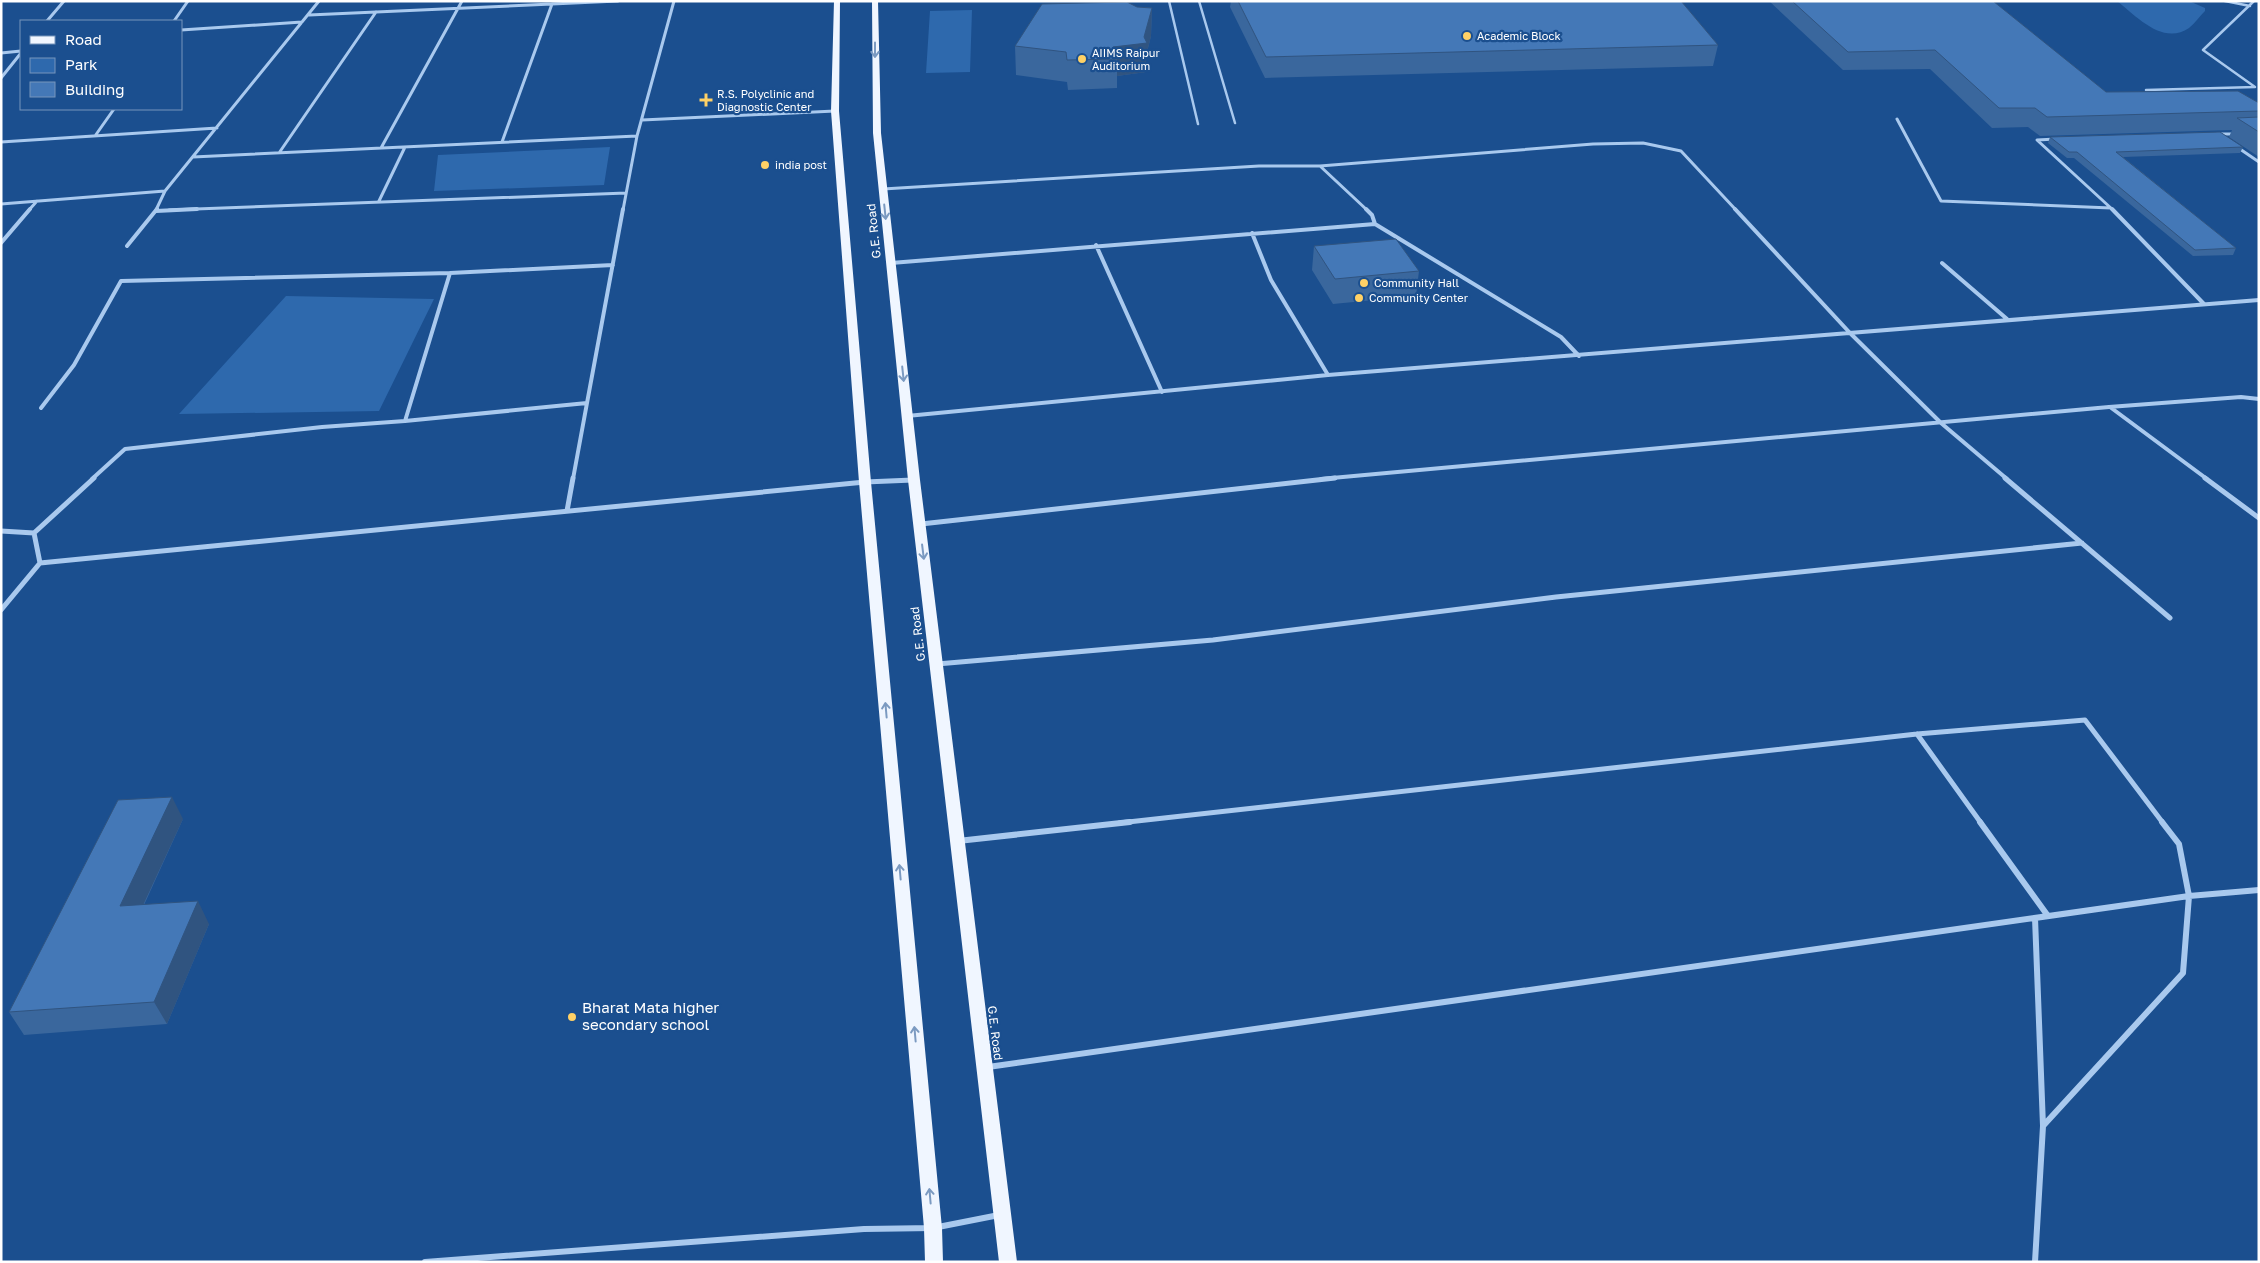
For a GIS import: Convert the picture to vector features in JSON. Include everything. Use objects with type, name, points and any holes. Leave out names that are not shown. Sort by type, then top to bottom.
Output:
[{"type":"main road","points":[[837,1],[835,111],[865,482],[933,1228],[934,1262]]},
{"type":"main road","name":"G.E. Road","points":[[875,1],[875,118],[919,525],[1008,1262]]},
{"type":"street","points":[[48,20],[64,1]]},
{"type":"street","points":[[175,20],[188,1]]},
{"type":"street","points":[[127,246],[156,211],[165,191],[319,1]]},
{"type":"street","points":[[381,148],[462,1]]},
{"type":"street","points":[[309,15],[618,1]]},
{"type":"street","points":[[568,511],[637,136],[674,1]]},
{"type":"street","points":[[502,142],[552,4]]},
{"type":"street","points":[[279,153],[376,12]]},
{"type":"street","points":[[182,30],[302,22]]},
{"type":"street","points":[[1,53],[20,52]]},
{"type":"street","points":[[1,78],[20,53]]},
{"type":"street","points":[[95,136],[113,110]]},
{"type":"street","points":[[642,120],[835,111]]},
{"type":"street","points":[[1897,119],[1941,201],[2111,208]]},
{"type":"street","points":[[1,142],[217,128]]},
{"type":"street","points":[[2208,134],[2242,134]]},
{"type":"street","points":[[2218,134],[2226,140]]},
{"type":"street","points":[[193,157],[637,136]]},
{"type":"street","points":[[2066,139],[2037,140],[2111,208],[2204,304]]},
{"type":"street","points":[[883,189],[1249,167],[1320,166],[1593,144],[1643,143],[1681,150],[1850,333],[1941,423],[2170,618]]},
{"type":"street","points":[[2234,145],[2259,162]]},
{"type":"street","points":[[379,201],[405,147]]},
{"type":"street","points":[[1320,166],[1372,215],[1375,224]]},
{"type":"street","points":[[1,204],[165,191]]},
{"type":"street","points":[[156,211],[379,201],[401,202],[626,194]]},
{"type":"street","points":[[1,243],[37,201]]},
{"type":"street","points":[[891,263],[1252,232],[1375,224],[1560,337],[1580,356]]},
{"type":"street","points":[[1252,232],[1271,280],[1328,375]]},
{"type":"street","points":[[1096,245],[1162,392]]},
{"type":"street","points":[[1942,263],[2007,319]]},
{"type":"street","points":[[41,408],[74,365],[121,281],[450,274],[613,265]]},
{"type":"street","points":[[406,421],[450,274]]},
{"type":"street","points":[[907,416],[1328,375],[2259,300]]},
{"type":"street","points":[[919,525],[1290,482],[2109,407],[2241,397],[2259,399]]},
{"type":"street","points":[[1,531],[34,533],[125,449],[322,427],[406,421],[587,403]]},
{"type":"street","points":[[2109,407],[2259,518]]},
{"type":"street","points":[[1,610],[40,563],[865,482],[914,480]]},
{"type":"street","points":[[34,533],[40,563]]},
{"type":"street","points":[[936,664],[939,662],[1213,640],[1556,597],[2082,543]]},
{"type":"street","points":[[957,841],[1916,734],[2085,720],[2179,844],[2188,896],[2183,973],[2043,1126]]},
{"type":"street","points":[[1916,734],[2048,916]]},
{"type":"street","points":[[985,1068],[2188,896],[2259,890]]},
{"type":"street","points":[[2035,918],[2043,1126],[2035,1262]]},
{"type":"street","points":[[425,1262],[864,1229],[933,1228],[1002,1215]]},
{"type":"lane","points":[[1169,1],[1198,124]]},
{"type":"lane","points":[[1200,1],[1235,123]]},
{"type":"lane","points":[[2224,1],[2250,6]]},
{"type":"lane","points":[[2254,1],[2203,50],[2257,87]]},
{"type":"lane","points":[[2146,90],[2257,87]]},
{"type":"green space","points":[[2117,1],[2189,1],[2205,8],[2205,11],[2189,28],[2179,33],[2169,33],[2150,27]]},
{"type":"green space","points":[[972,10],[970,72],[926,73],[930,11]]},
{"type":"green space","points":[[610,147],[604,185],[434,191],[438,155]]},
{"type":"green space","points":[[286,296],[434,299],[379,411],[179,414]]},
{"type":"building","name":"Academic Block","points":[[1238,1],[1681,1],[1718,45],[1266,57]]},
{"type":"building","points":[[1792,1],[1993,1],[2106,92],[2238,91],[2259,103],[2259,111],[2047,117],[2035,108],[1999,108],[1935,50],[1848,52]]},
{"type":"building","points":[[1127,2],[1137,7],[1152,8],[1144,37],[1147,43],[1113,47],[1117,59],[1067,60],[1066,52],[1015,46],[1042,4]]},
{"type":"building","points":[[2259,117],[2259,132],[2237,118]]},
{"type":"building","points":[[2220,132],[2243,147],[2116,152],[2236,248],[2195,250],[2077,152],[2069,152],[2050,137]]},
{"type":"building","points":[[1396,239],[1419,271],[1335,279],[1314,246]]},
{"type":"building","points":[[172,797],[120,906],[198,901],[154,1002],[9,1012],[118,800]]},
{"type":"place","name":"Academic Block","points":[[1467,36]]},
{"type":"place","name":"AIIMS Raipur Auditorium","points":[[1082,59]]},
{"type":"place","name":"R.S. Polyclinic and Diagnostic Center","points":[[706,100]]},
{"type":"place","name":"india post","points":[[765,165]]},
{"type":"place","name":"Community Hall","points":[[1364,283]]},
{"type":"place","name":"Community Center","points":[[1359,298]]},
{"type":"place","name":"Bharat Mata higher secondary school","points":[[572,1017]]}]
